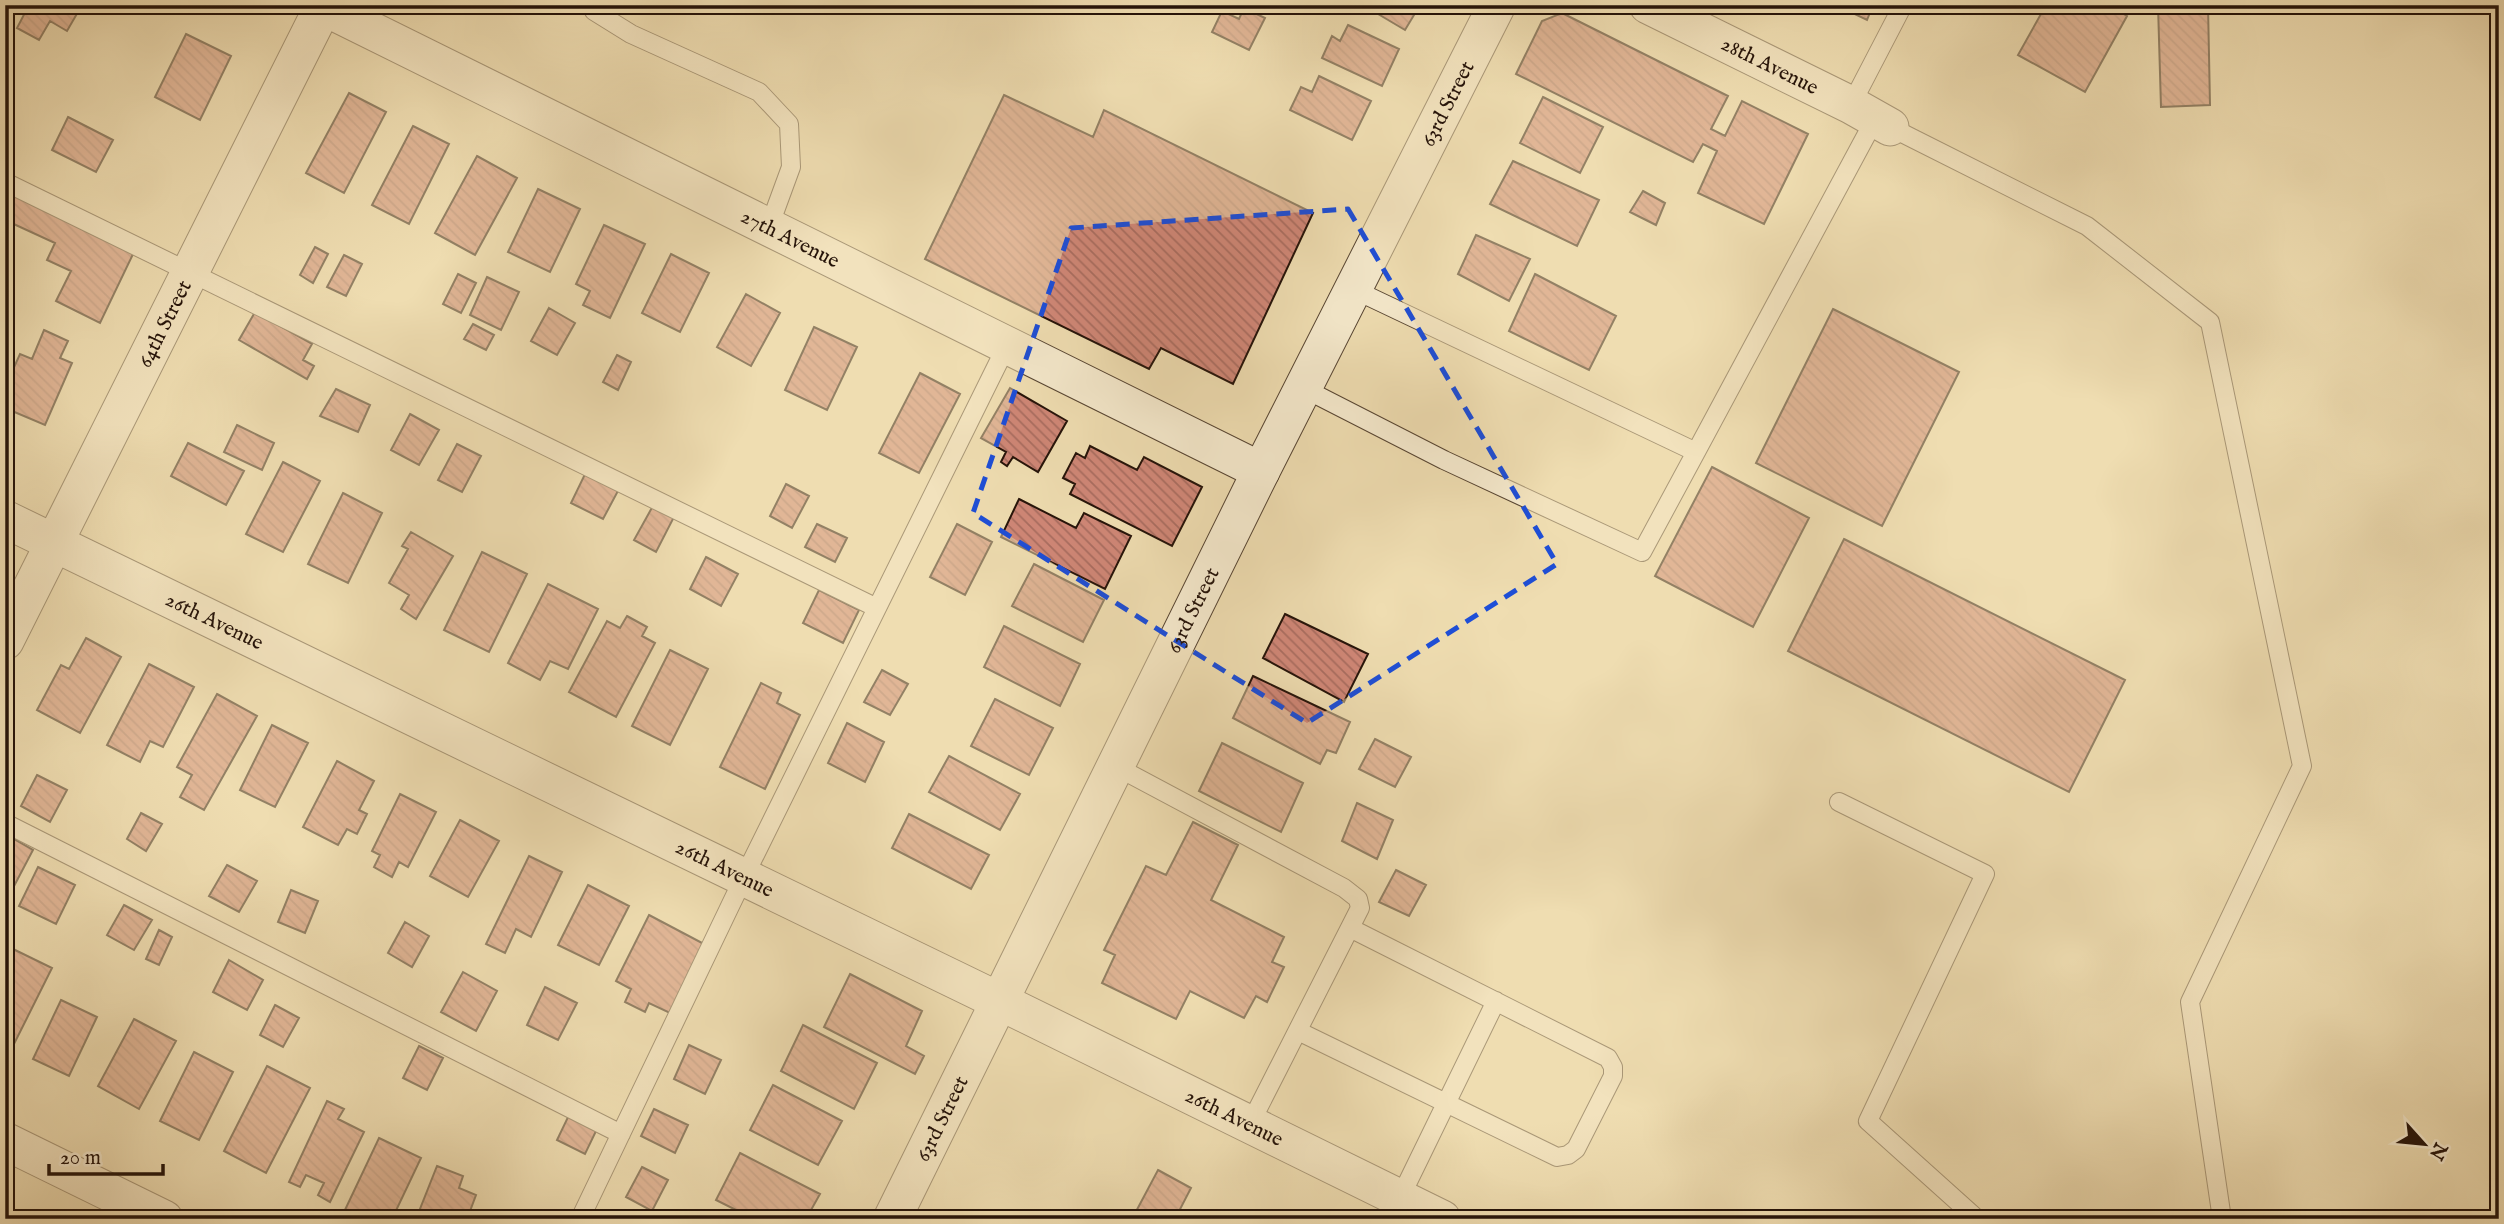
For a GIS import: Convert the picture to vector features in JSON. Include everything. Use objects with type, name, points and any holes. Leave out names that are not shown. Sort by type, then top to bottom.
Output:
[{"type":"street","name":"63rd Street","points":[[892,1219],[1261,471],[1497,5]]},
{"type":"street","name":"28th Avenue","points":[[1648,5],[1872,117]]},
{"type":"street","name":"27th Avenue","points":[[323,6],[1261,471]]},
{"type":"street","name":"64th Street","points":[[5,641],[323,6]]},
{"type":"street","name":"26th Avenue","points":[[5,519],[1443,1219]]},
{"type":"street","points":[[5,1141],[164,1219]]},
{"type":"lane","points":[[1303,388],[1444,460],[1642,552],[1872,117],[1903,5]]},
{"type":"lane","points":[[590,7],[631,34],[760,92],[789,124],[791,167],[769,227]]},
{"type":"lane","points":[[1872,117],[2087,226],[2210,322],[2302,766],[2190,1002],[2222,1219]]},
{"type":"lane","points":[[5,182],[877,608]]},
{"type":"lane","points":[[1353,289],[1696,453]]},
{"type":"lane","points":[[580,1219],[744,877],[1007,345]]},
{"type":"lane","points":[[1115,766],[1344,888],[1358,899],[1360,908],[1250,1124]]},
{"type":"lane","points":[[1839,802],[1985,874],[1868,1121],[1977,1219]]},
{"type":"lane","points":[[5,823],[621,1134]]},
{"type":"lane","points":[[1298,1031],[1558,1157],[1568,1155],[1576,1149],[1613,1076],[1613,1067],[1608,1058],[1350,928]]},
{"type":"lane","points":[[1400,1198],[1496,1001]]},
{"type":"highlighted area","points":[[1348,209],[1557,564],[1307,723],[973,513],[1071,228]]},
{"type":"building","points":[[29,5],[82,5],[67,31],[50,21],[39,40],[17,28]]},
{"type":"building","points":[[1363,5],[1420,5],[1405,30]]},
{"type":"building","points":[[1836,5],[1873,5],[1867,20]]},
{"type":"building","points":[[2046,5],[2109,5],[2127,16],[2085,92],[2018,55]]},
{"type":"building","points":[[2158,5],[2208,5],[2210,105],[2161,107]]},
{"type":"building","points":[[1244,8],[1265,18],[1249,50],[1212,32],[1222,11],[1239,19]]},
{"type":"building","points":[[1562,13],[1728,96],[1711,129],[1725,136],[1742,101],[1808,134],[1764,224],[1698,193],[1717,151],[1703,144],[1693,162],[1516,74],[1542,21]]},
{"type":"building","points":[[1348,25],[1399,49],[1382,86],[1322,58],[1332,36],[1340,41]]},
{"type":"building","points":[[186,34],[231,56],[200,120],[155,97]]},
{"type":"building","points":[[1319,76],[1371,101],[1352,140],[1290,110],[1301,87],[1312,92]]},
{"type":"building","points":[[349,93],[386,112],[344,193],[306,173]]},
{"type":"building","points":[[1004,95],[1093,137],[1104,110],[1313,213],[1233,384],[1161,348],[1149,369],[925,259]]},
{"type":"building","points":[[1543,97],[1603,127],[1580,173],[1520,143]]},
{"type":"building","points":[[68,117],[113,140],[96,172],[52,150]]},
{"type":"building","points":[[413,126],[449,144],[409,224],[372,205]]},
{"type":"building","points":[[477,156],[517,178],[475,255],[435,233]]},
{"type":"building","points":[[1513,161],[1599,200],[1577,246],[1490,204]]},
{"type":"building","points":[[538,189],[580,209],[550,272],[508,252]]},
{"type":"building","points":[[8,191],[134,252],[100,323],[56,301],[71,271],[47,260],[55,243],[5,220],[5,196]]},
{"type":"building","points":[[1643,191],[1665,203],[1656,225],[1630,212]]},
{"type":"building","points":[[604,225],[645,244],[610,318],[583,305],[590,291],[576,284]]},
{"type":"building","points":[[1476,235],[1530,259],[1509,301],[1458,274]]},
{"type":"building","points":[[315,247],[328,254],[313,283],[300,275]]},
{"type":"building","points":[[671,254],[709,273],[680,332],[642,313]]},
{"type":"building","points":[[344,255],[362,264],[346,296],[327,287]]},
{"type":"building","points":[[458,274],[476,283],[461,313],[443,304]]},
{"type":"building","points":[[1535,274],[1616,316],[1589,370],[1509,331]]},
{"type":"building","points":[[487,277],[519,292],[501,330],[470,315]]},
{"type":"building","points":[[746,294],[780,313],[751,366],[717,347]]},
{"type":"building","points":[[549,308],[575,323],[557,355],[531,341]]},
{"type":"building","points":[[1833,309],[1959,372],[1882,526],[1756,463]]},
{"type":"building","points":[[255,312],[312,344],[303,360],[314,366],[307,379],[239,340]]},
{"type":"building","points":[[473,324],[494,335],[486,350],[464,339]]},
{"type":"building","points":[[814,327],[857,347],[827,410],[785,390]]},
{"type":"building","points":[[44,330],[68,341],[60,358],[72,363],[45,425],[5,408],[5,387],[20,354],[32,359]]},
{"type":"building","points":[[617,355],[631,362],[618,390],[603,382]]},
{"type":"building","points":[[920,373],[960,394],[919,473],[879,453]]},
{"type":"building","points":[[1010,388],[1067,421],[1038,472],[1013,457],[1007,466],[1001,462],[1006,452],[981,438]]},
{"type":"building","points":[[336,389],[370,405],[358,432],[320,416]]},
{"type":"building","points":[[410,414],[439,430],[419,465],[391,450]]},
{"type":"building","points":[[237,425],[274,443],[262,470],[224,452]]},
{"type":"building","points":[[188,443],[244,471],[226,505],[171,476]]},
{"type":"building","points":[[457,444],[481,456],[462,492],[438,480]]},
{"type":"building","points":[[1090,446],[1137,470],[1144,457],[1202,487],[1172,546],[1070,494],[1075,484],[1063,478],[1076,453],[1085,458]]},
{"type":"building","points":[[283,462],[320,481],[283,552],[246,534]]},
{"type":"building","points":[[1712,467],[1809,518],[1753,627],[1655,576]]},
{"type":"building","points":[[586,472],[619,489],[603,519],[571,503]]},
{"type":"building","points":[[786,484],[809,496],[792,528],[770,516]]},
{"type":"building","points":[[343,493],[382,513],[348,583],[308,564]]},
{"type":"building","points":[[1019,499],[1076,528],[1084,513],[1131,536],[1105,589],[1001,537]]},
{"type":"building","points":[[654,504],[675,515],[656,552],[634,540]]},
{"type":"building","points":[[817,524],[847,538],[835,562],[805,547]]},
{"type":"building","points":[[957,524],[992,542],[965,595],[930,577]]},
{"type":"building","points":[[411,532],[453,556],[416,619],[401,609],[409,595],[389,583],[408,549],[402,546]]},
{"type":"building","points":[[1844,539],[2125,680],[2069,792],[1788,651]]},
{"type":"building","points":[[482,552],[527,574],[489,652],[444,630]]},
{"type":"building","points":[[706,557],[738,574],[721,606],[690,589]]},
{"type":"building","points":[[1034,564],[1104,600],[1083,642],[1012,606]]},
{"type":"building","points":[[548,584],[598,609],[568,669],[550,661],[540,680],[508,663]]},
{"type":"building","points":[[819,590],[859,610],[843,643],[803,623]]},
{"type":"building","points":[[1285,614],[1368,654],[1344,702],[1263,658]]},
{"type":"building","points":[[627,616],[647,627],[642,636],[655,643],[616,717],[569,692],[607,621],[620,628]]},
{"type":"building","points":[[1004,626],[1080,664],[1060,706],[984,667]]},
{"type":"building","points":[[86,638],[121,657],[80,733],[37,710],[61,665],[69,669]]},
{"type":"building","points":[[670,650],[708,669],[670,745],[632,726]]},
{"type":"building","points":[[149,664],[194,687],[163,747],[150,741],[140,762],[107,745]]},
{"type":"building","points":[[882,670],[908,684],[890,715],[864,702]]},
{"type":"building","points":[[1253,676],[1350,722],[1336,753],[1327,750],[1320,764],[1233,718]]},
{"type":"building","points":[[761,683],[781,693],[777,703],[800,715],[765,789],[720,767]]},
{"type":"building","points":[[217,694],[257,716],[204,810],[180,797],[192,775],[177,767]]},
{"type":"building","points":[[995,699],[1053,728],[1029,775],[971,746]]},
{"type":"building","points":[[847,723],[884,742],[865,782],[828,763]]},
{"type":"building","points":[[272,725],[308,743],[275,807],[240,790]]},
{"type":"building","points":[[1375,739],[1411,757],[1395,787],[1359,769]]},
{"type":"building","points":[[1222,743],[1303,783],[1281,832],[1199,791]]},
{"type":"building","points":[[949,756],[1020,794],[1000,830],[929,792]]},
{"type":"building","points":[[337,761],[374,781],[359,810],[367,814],[357,834],[347,829],[338,845],[303,827]]},
{"type":"building","points":[[37,775],[67,790],[50,822],[21,806]]},
{"type":"building","points":[[400,794],[436,812],[408,867],[399,862],[392,877],[374,867],[380,855],[372,851]]},
{"type":"building","points":[[1357,803],[1393,820],[1377,859],[1342,841]]},
{"type":"building","points":[[141,813],[162,824],[146,851],[127,839]]},
{"type":"building","points":[[909,814],[989,855],[971,889],[892,848]]},
{"type":"building","points":[[460,820],[499,841],[468,897],[430,876]]},
{"type":"building","points":[[1193,822],[1238,845],[1211,900],[1284,937],[1272,962],[1284,967],[1267,1002],[1256,996],[1244,1018],[1190,991],[1176,1019],[1102,983],[1115,955],[1104,950],[1146,866],[1166,875]]},
{"type":"building","points":[[5,834],[33,850],[13,888],[5,883]]},
{"type":"building","points":[[529,856],[562,872],[531,937],[516,929],[505,953],[486,944]]},
{"type":"building","points":[[227,865],[257,881],[239,912],[209,896]]},
{"type":"building","points":[[38,867],[75,885],[56,924],[19,906]]},
{"type":"building","points":[[1396,870],[1426,885],[1409,916],[1379,902]]},
{"type":"building","points":[[588,885],[629,906],[599,965],[558,945]]},
{"type":"building","points":[[291,890],[318,901],[305,933],[278,922]]},
{"type":"building","points":[[124,905],[152,920],[134,950],[107,935]]},
{"type":"building","points":[[649,915],[704,944],[670,1013],[649,1003],[645,1012],[625,1002],[631,989],[616,981]]},
{"type":"building","points":[[405,922],[429,936],[412,967],[388,953]]},
{"type":"building","points":[[159,930],[172,937],[159,965],[146,959]]},
{"type":"building","points":[[11,948],[52,968],[11,1050],[5,1047],[5,961]]},
{"type":"building","points":[[229,960],[263,980],[247,1010],[213,992]]},
{"type":"building","points":[[463,972],[497,991],[476,1031],[441,1012]]},
{"type":"building","points":[[850,974],[922,1011],[906,1046],[924,1056],[915,1074],[824,1027]]},
{"type":"building","points":[[545,987],[577,1003],[558,1040],[527,1025]]},
{"type":"building","points":[[61,1000],[97,1017],[69,1076],[33,1059]]},
{"type":"building","points":[[275,1005],[299,1018],[283,1047],[260,1035]]},
{"type":"building","points":[[134,1019],[176,1041],[139,1109],[98,1086]]},
{"type":"building","points":[[803,1025],[877,1063],[854,1109],[781,1071]]},
{"type":"building","points":[[689,1045],[721,1060],[705,1094],[674,1079]]},
{"type":"building","points":[[419,1046],[443,1058],[427,1090],[403,1078]]},
{"type":"building","points":[[194,1052],[233,1072],[199,1140],[160,1121]]},
{"type":"building","points":[[267,1066],[310,1088],[266,1173],[224,1151]]},
{"type":"building","points":[[773,1085],[842,1121],[818,1165],[750,1130]]},
{"type":"building","points":[[327,1101],[344,1109],[338,1119],[364,1132],[330,1202],[318,1195],[324,1183],[306,1175],[300,1187],[289,1182]]},
{"type":"building","points":[[654,1109],[688,1125],[675,1153],[641,1136]]},
{"type":"building","points":[[569,1115],[597,1129],[585,1154],[557,1140]]},
{"type":"building","points":[[379,1138],[421,1158],[392,1219],[360,1219],[344,1212]]},
{"type":"building","points":[[740,1153],[820,1194],[806,1219],[754,1219],[716,1200]]},
{"type":"building","points":[[437,1166],[463,1176],[459,1188],[476,1195],[467,1219],[416,1219]]},
{"type":"building","points":[[642,1167],[668,1180],[652,1211],[626,1197]]},
{"type":"building","points":[[1158,1170],[1191,1188],[1175,1219],[1132,1219]]}]
